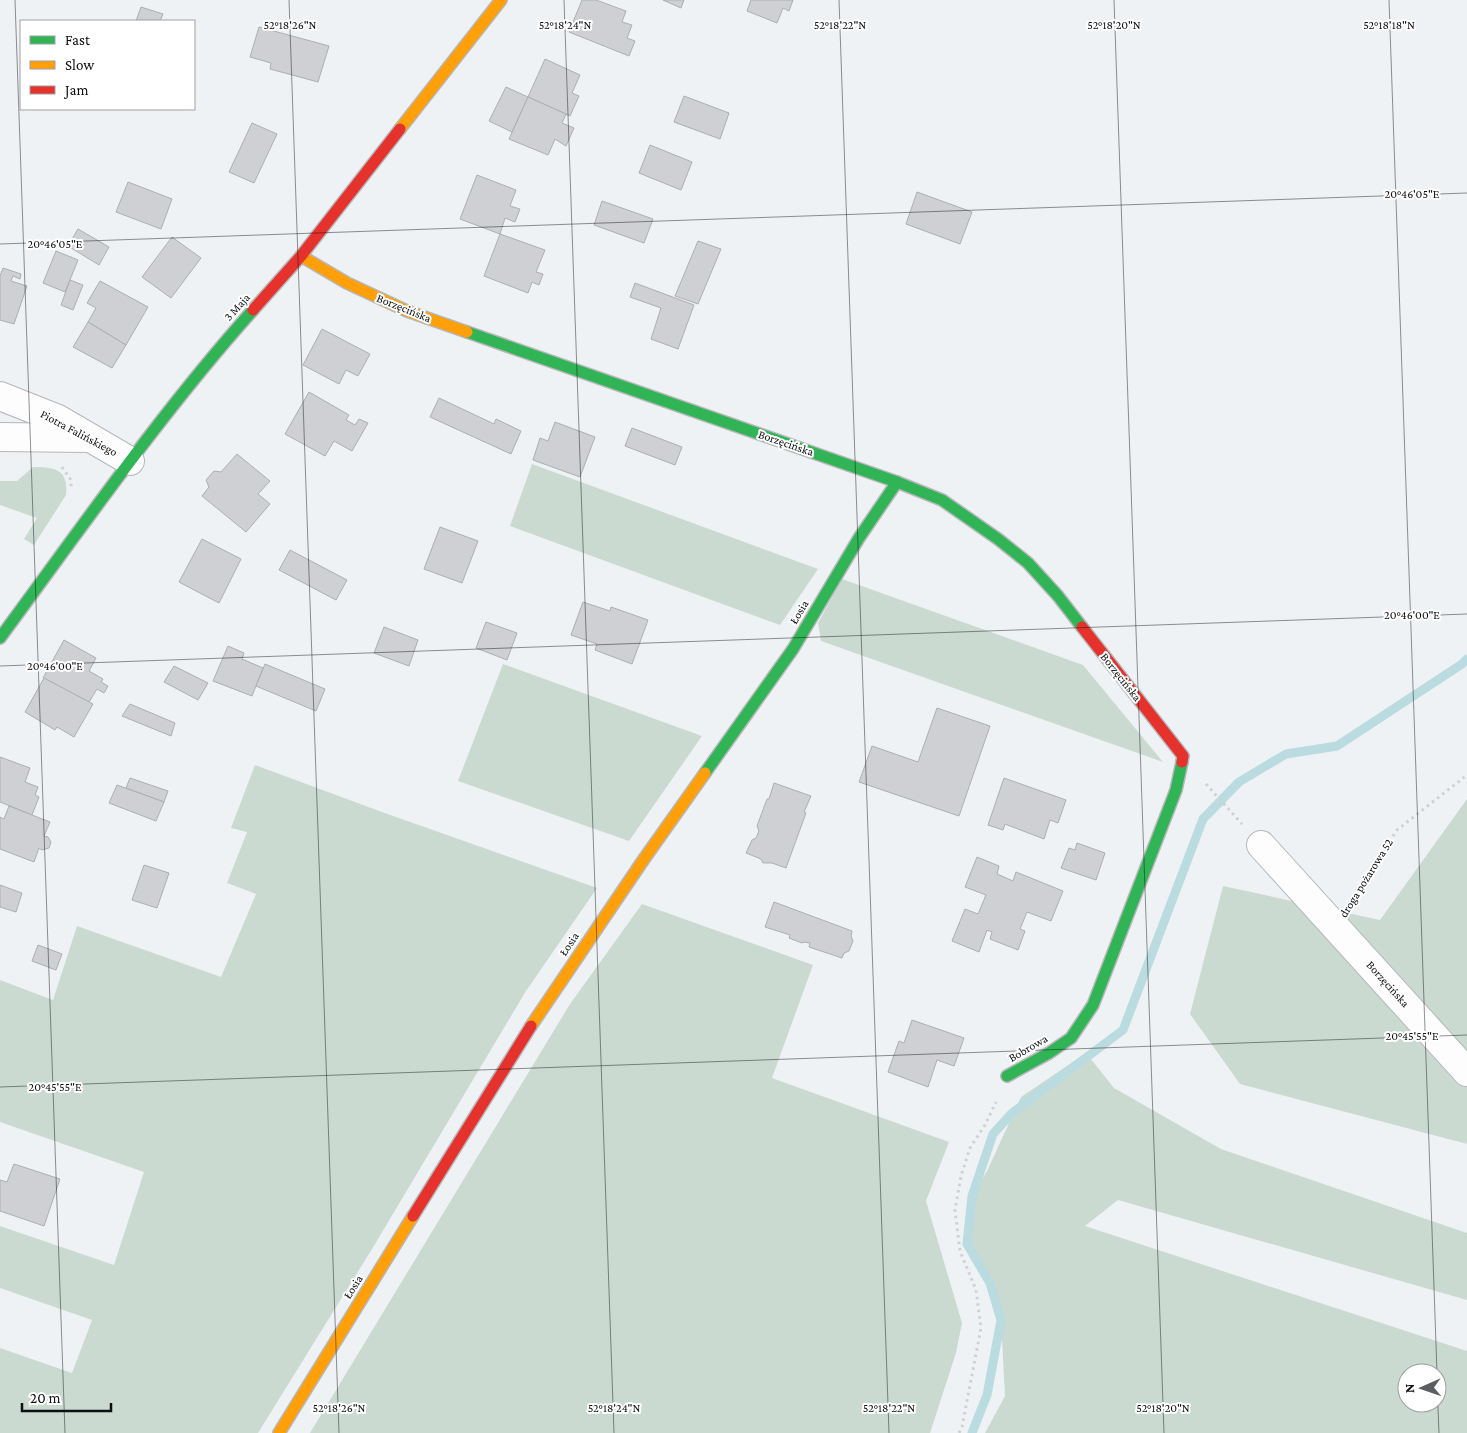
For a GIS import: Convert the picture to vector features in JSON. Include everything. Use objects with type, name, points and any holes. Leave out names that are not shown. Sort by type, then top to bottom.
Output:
[{"type":"street","name":"3 Maja","points":[[0,638],[130,460],[212,356],[301,256],[502,0]]},
{"type":"street","name":"Borzęcińska","points":[[301,256],[347,283],[407,311],[898,482],[942,500],[998,539],[1028,564],[1058,596],[1183,756]]},
{"type":"street","name":"Piotra Falińskiego","points":[[0,396],[58,419],[88,438],[130,460]]},
{"type":"street","points":[[0,437],[88,438]]},
{"type":"street","name":"Łosia","points":[[279,1433],[538,1014],[644,859],[792,649],[859,538],[898,482]]},
{"type":"street","name":"Bobrowa","points":[[1007,1076],[1049,1053],[1071,1038],[1093,1004],[1170,808],[1183,756]]},
{"type":"street","name":"Borzęcińska","points":[[1261,845],[1467,1072]]},
{"type":"path","points":[[51,437],[43,463],[56,464],[64,470],[71,480],[72,486],[68,500],[89,516]]},
{"type":"path","name":"droga pożarowa 52","points":[[1336,926],[1397,830],[1467,775]]},
{"type":"path","points":[[1208,786],[1261,845]]},
{"type":"path","name":"Bobrowa","points":[[959,1433],[962,1427],[982,1328],[976,1290],[960,1251],[955,1210],[961,1176],[970,1148],[985,1125],[1007,1076]]},
{"type":"shaded area","points":[[532,464],[818,569],[780,625],[510,526]]},
{"type":"shaded area","points":[[33,467],[59,471],[65,480],[66,486],[66,495],[34,545],[24,539],[37,518],[0,505],[0,481],[17,481]]},
{"type":"shaded area","points":[[842,579],[1083,665],[1163,762],[821,641],[818,623]]},
{"type":"shaded area","points":[[503,664],[702,736],[629,841],[458,781]]},
{"type":"shaded area","points":[[255,765],[597,888],[526,991],[372,1249],[258,1433],[0,1433],[0,1348],[72,1373],[92,1320],[0,1288],[0,1226],[114,1265],[144,1172],[0,1122],[0,980],[53,1000],[77,926],[221,977],[256,894],[227,883],[247,832],[231,828]]},
{"type":"shaded area","points":[[1467,799],[1467,1144],[1240,1084],[1190,1014],[1223,886],[1380,920]]},
{"type":"shaded area","points":[[642,904],[813,965],[772,1078],[949,1142],[926,1201],[962,1323],[956,1353],[930,1433],[310,1433],[570,1004]]},
{"type":"shaded area","points":[[1086,1053],[1114,1088],[1221,1149],[1467,1233],[1467,1300],[1118,1200],[1085,1226],[1467,1351],[1467,1433],[985,1433],[1005,1396],[1001,1320],[990,1283],[967,1244],[972,1196],[987,1171],[1021,1097]]},
{"type":"building","points":[[582,0],[596,0],[626,11],[622,22],[632,25],[627,38],[635,41],[629,56],[569,32]]},
{"type":"building","points":[[663,0],[684,0],[681,8]]},
{"type":"building","points":[[751,0],[793,0],[789,11],[783,8],[777,23],[747,11]]},
{"type":"building","points":[[141,7],[163,14],[160,20],[136,20]]},
{"type":"building","points":[[259,27],[329,46],[318,82],[270,69],[271,63],[250,57]]},
{"type":"building","points":[[545,59],[580,75],[572,93],[579,96],[570,116],[528,97]]},
{"type":"building","points":[[506,87],[528,97],[512,132],[489,121]]},
{"type":"building","points":[[684,96],[729,113],[720,139],[674,122]]},
{"type":"building","points":[[528,97],[566,114],[562,123],[574,128],[566,146],[555,139],[548,155],[509,139]]},
{"type":"building","points":[[252,123],[277,134],[254,183],[229,172]]},
{"type":"building","points":[[650,145],[692,162],[681,190],[639,173]]},
{"type":"building","points":[[477,175],[516,190],[510,206],[520,209],[515,222],[505,218],[500,234],[460,219]]},
{"type":"building","points":[[128,182],[172,199],[161,229],[116,212]]},
{"type":"building","points":[[917,192],[972,212],[960,244],[906,224]]},
{"type":"building","points":[[602,201],[653,219],[644,243],[594,225]]},
{"type":"building","points":[[78,229],[109,247],[99,265],[68,246]]},
{"type":"building","points":[[500,234],[545,250],[536,272],[543,274],[539,285],[532,282],[528,293],[484,276]]},
{"type":"building","points":[[172,237],[201,258],[171,298],[142,277]]},
{"type":"building","points":[[698,241],[721,249],[698,304],[675,296]]},
{"type":"building","points":[[56,251],[78,260],[65,292],[43,283]]},
{"type":"building","points":[[3,268],[21,274],[20,279],[13,276],[11,281],[27,286],[14,324],[0,320],[0,276]]},
{"type":"building","points":[[70,280],[83,285],[73,310],[61,305]]},
{"type":"building","points":[[100,281],[148,307],[126,345],[88,322],[96,308],[87,303]]},
{"type":"building","points":[[635,283],[694,305],[678,349],[651,339],[661,308],[630,297]]},
{"type":"building","points":[[88,322],[126,345],[112,368],[73,347]]},
{"type":"building","points":[[322,329],[370,354],[358,376],[346,370],[339,384],[303,365]]},
{"type":"building","points":[[309,392],[349,415],[346,420],[355,425],[359,419],[368,423],[352,451],[334,441],[325,456],[285,434]]},
{"type":"building","points":[[439,398],[494,424],[496,419],[521,431],[511,454],[430,417]]},
{"type":"building","points":[[555,422],[595,437],[580,477],[533,460],[540,438],[548,441]]},
{"type":"building","points":[[632,428],[682,447],[675,465],[625,446]]},
{"type":"building","points":[[237,454],[270,481],[258,494],[270,504],[246,532],[202,496],[209,487],[206,480],[214,471],[221,472]]},
{"type":"building","points":[[440,527],[478,541],[462,583],[424,569]]},
{"type":"building","points":[[202,539],[241,559],[219,603],[179,582]]},
{"type":"building","points":[[290,550],[347,580],[336,600],[279,570]]},
{"type":"building","points":[[583,602],[610,611],[611,607],[648,620],[632,664],[595,650],[597,644],[571,635]]},
{"type":"building","points":[[486,622],[517,633],[507,660],[476,648]]},
{"type":"building","points":[[384,627],[418,640],[409,666],[374,653]]},
{"type":"building","points":[[64,640],[96,658],[89,671],[103,679],[101,682],[108,686],[104,693],[97,689],[89,702],[43,678]]},
{"type":"building","points":[[228,646],[244,653],[242,659],[263,668],[252,696],[213,681]]},
{"type":"building","points":[[265,664],[325,689],[316,711],[256,686]]},
{"type":"building","points":[[174,666],[208,683],[198,700],[164,682]]},
{"type":"building","points":[[44,678],[93,704],[74,737],[57,727],[55,730],[25,712]]},
{"type":"building","points":[[130,704],[175,723],[171,736],[122,716]]},
{"type":"building","points":[[937,708],[990,726],[959,816],[859,782],[872,746],[918,762]]},
{"type":"building","points":[[0,757],[30,768],[25,782],[38,787],[35,795],[39,797],[32,815],[0,802]]},
{"type":"building","points":[[130,778],[168,791],[164,802],[126,788]]},
{"type":"building","points":[[1004,778],[1066,800],[1058,823],[1050,820],[1044,839],[1005,824],[1003,830],[988,825]]},
{"type":"building","points":[[774,783],[811,796],[786,868],[772,863],[763,863],[761,859],[746,853],[759,831],[757,826]]},
{"type":"building","points":[[117,785],[164,802],[156,821],[109,803]]},
{"type":"building","points":[[9,806],[50,822],[44,836],[48,837],[51,842],[49,848],[42,850],[39,848],[34,862],[0,849],[0,817],[4,819]]},
{"type":"building","points":[[1077,843],[1105,853],[1096,880],[1061,868],[1069,848],[1075,850]]},
{"type":"building","points":[[977,857],[999,866],[997,874],[1013,881],[1016,872],[1063,891],[1051,921],[1027,912],[1020,929],[1025,931],[1018,950],[990,939],[992,932],[987,930],[979,952],[952,941],[965,909],[978,914],[986,895],[965,887]]},
{"type":"building","points":[[144,865],[169,873],[157,908],[132,900]]},
{"type":"building","points":[[0,885],[22,893],[16,912],[0,907]]},
{"type":"building","points":[[774,902],[852,931],[853,941],[849,951],[844,953],[842,958],[809,947],[810,943],[802,943],[789,938],[790,935],[765,927]]},
{"type":"building","points":[[38,945],[62,954],[56,970],[32,961]]},
{"type":"building","points":[[912,1020],[964,1038],[954,1066],[937,1060],[928,1087],[888,1072],[899,1041],[904,1043]]},
{"type":"building","points":[[14,1164],[60,1179],[44,1226],[0,1211],[0,1180],[7,1182]]},
{"type":"waterway","points":[[972,1433],[987,1395],[1001,1320],[990,1283],[967,1244],[972,1196],[993,1134],[1012,1113],[1123,1030],[1203,819],[1239,782],[1286,754],[1337,746],[1467,659]]},
{"type":"traffic: fast","points":[[0,638],[154,430],[253,310]]},
{"type":"traffic: fast","points":[[467,332],[897,482],[942,500],[998,539],[1028,563],[1058,596],[1082,627]]},
{"type":"traffic: fast","points":[[705,773],[793,649],[859,538],[897,482]]},
{"type":"traffic: fast","points":[[1007,1076],[1049,1053],[1071,1038],[1093,1005],[1176,790],[1182,762]]},
{"type":"traffic: slow","points":[[400,129],[501,0]]},
{"type":"traffic: slow","points":[[301,256],[347,283],[407,311],[467,332]]},
{"type":"traffic: slow","points":[[531,1026],[644,859],[705,773]]},
{"type":"traffic: slow","points":[[279,1433],[413,1216]]},
{"type":"traffic: jam","points":[[253,310],[301,256],[400,129]]},
{"type":"traffic: jam","points":[[1082,627],[1183,756],[1182,762]]},
{"type":"traffic: jam","points":[[413,1216],[531,1026]]}]
